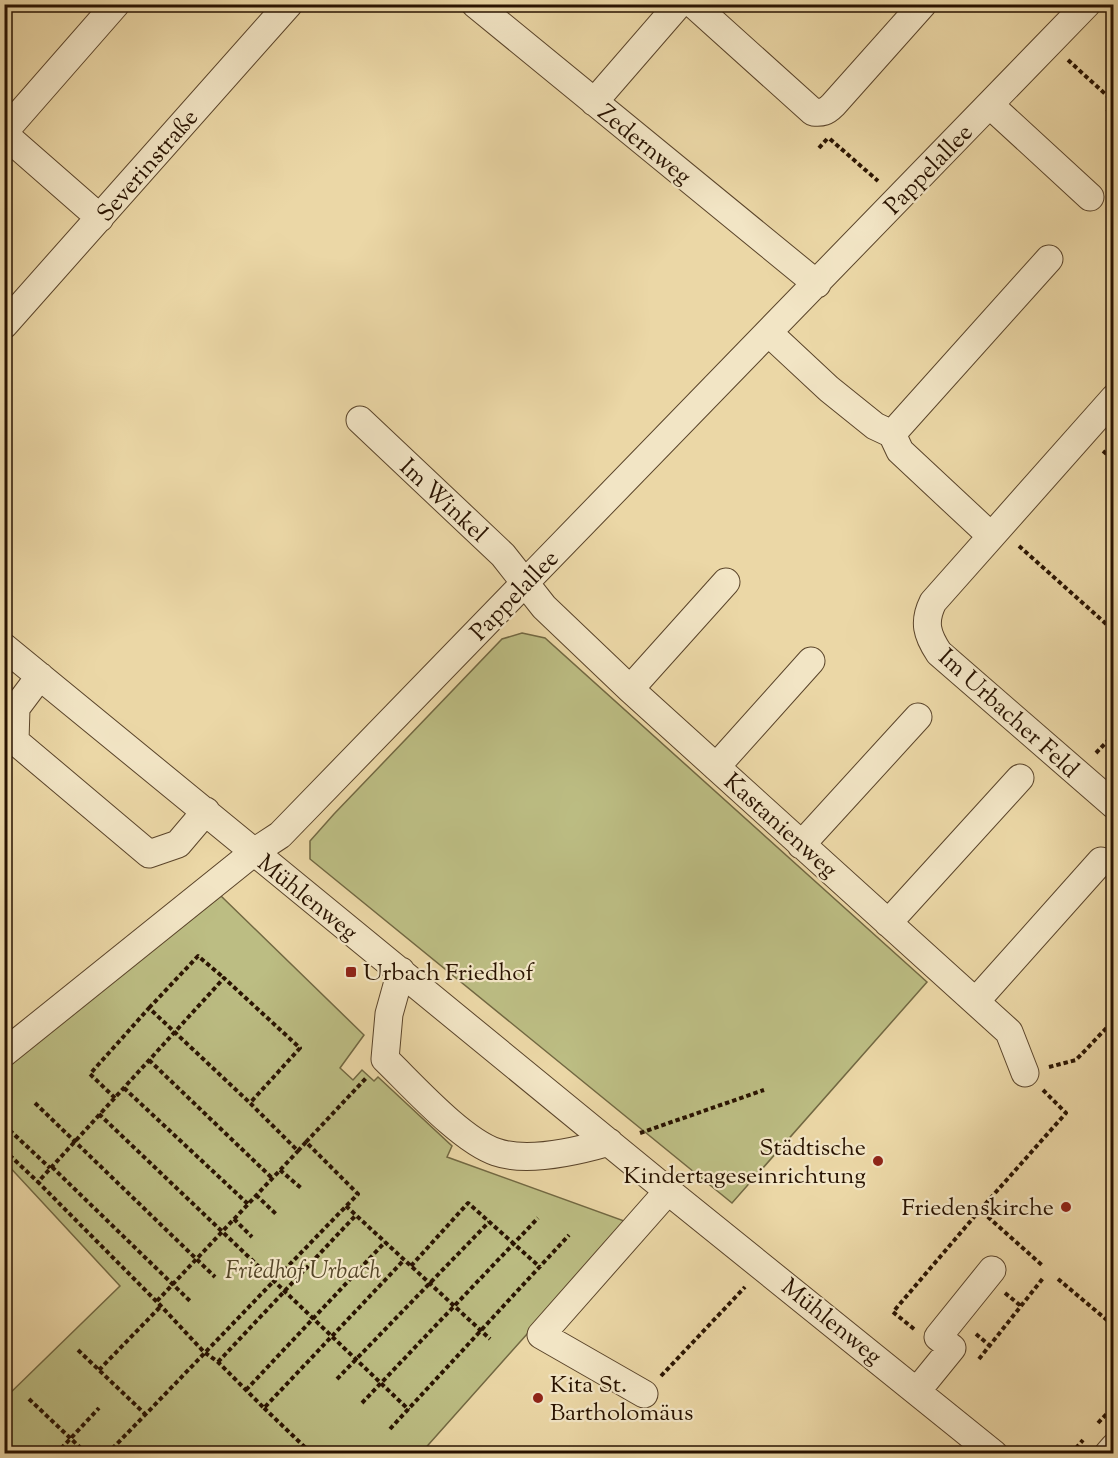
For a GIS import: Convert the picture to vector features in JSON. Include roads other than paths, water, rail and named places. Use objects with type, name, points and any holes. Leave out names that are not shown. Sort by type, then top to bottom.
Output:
[{"type":"street","points":[[100,218],[4,133],[116,4]]},
{"type":"street","name":"Severinstraße","points":[[4,325],[289,4]]},
{"type":"street","name":"Zedernweg","points":[[475,4],[817,284]]},
{"type":"street","points":[[594,102],[679,4]]},
{"type":"street","points":[[707,9],[826,125],[843,95],[924,4]]},
{"type":"street","name":"Pappelallee","points":[[4,1053],[254,852],[280,835],[1087,4]]},
{"type":"street","points":[[990,105],[1090,197]]},
{"type":"street","points":[[892,434],[1049,259]]},
{"type":"street","points":[[769,333],[830,389],[875,426],[892,434],[900,451],[995,532]]},
{"type":"street","name":"Im Urbacher Feld","points":[[1113,398],[933,602],[927,614],[929,638],[950,663],[1113,805]]},
{"type":"street","name":"Im Winkel","points":[[360,420],[503,555],[526,583]]},
{"type":"street","points":[[630,689],[726,582]]},
{"type":"street","name":"Kastanienweg","points":[[526,583],[544,607],[630,689],[1009,1032],[1025,1073]]},
{"type":"street","name":"Mühlenweg","points":[[4,647],[668,1191],[764,1266],[994,1454]]},
{"type":"street","points":[[716,767],[810,661]]},
{"type":"street","points":[[40,676],[16,708],[15,741],[149,854],[178,844],[206,811]]},
{"type":"street","points":[[801,845],[918,717]]},
{"type":"street","points":[[888,923],[1020,778]]},
{"type":"street","points":[[976,1001],[1101,861]]},
{"type":"street","points":[[401,971],[389,1014],[385,1059],[476,1143],[498,1153],[517,1156],[576,1152],[609,1142]]},
{"type":"street","points":[[644,1394],[541,1335],[668,1191]]},
{"type":"street","points":[[917,1391],[952,1348],[938,1337],[992,1270]]},
{"type":"street","points":[[1108,1454],[1113,1447]]},
{"type":"place","name":"Urbach Friedhof","points":[[351,972]]},
{"type":"place","name":"Städtische Kindertageseinrichtung","points":[[878,1161]]},
{"type":"place","name":"Friedenskirche","points":[[1066,1207]]},
{"type":"place","name":"Kita St. Bartholomäus","points":[[538,1398]]},
{"type":"park label","name":"Friedhof Urbach","points":[[303,1270]]}]
